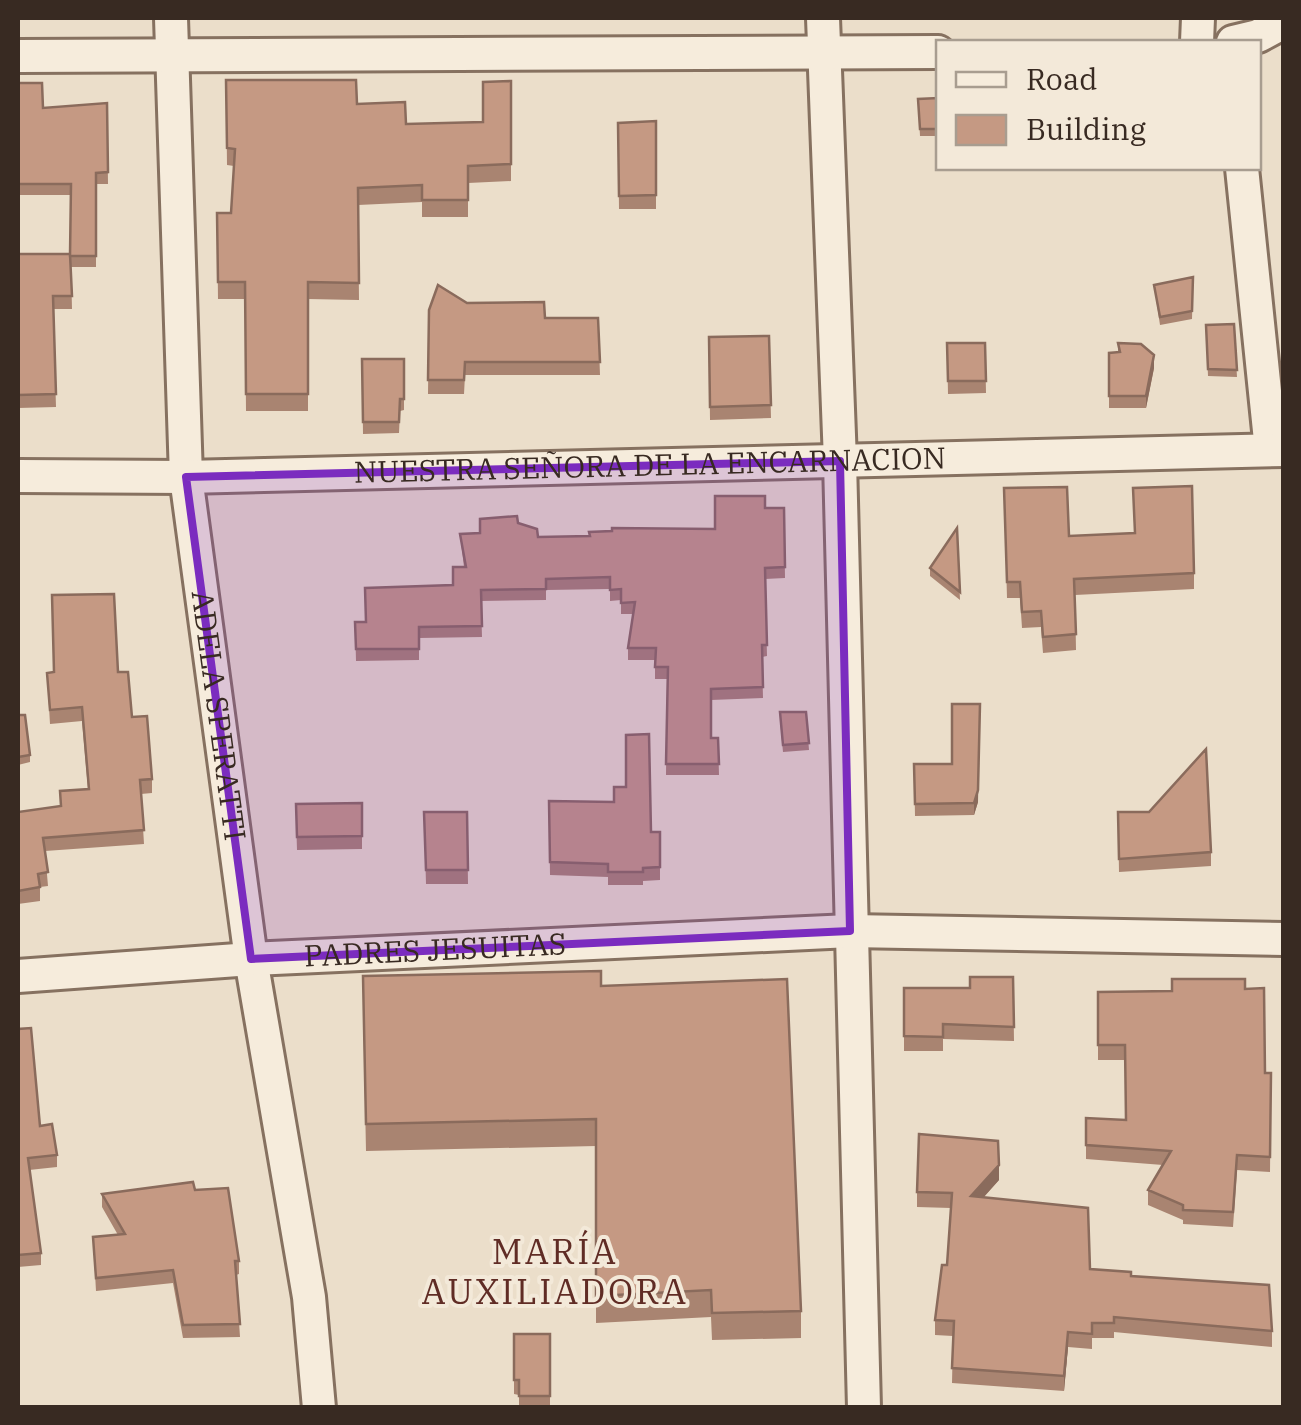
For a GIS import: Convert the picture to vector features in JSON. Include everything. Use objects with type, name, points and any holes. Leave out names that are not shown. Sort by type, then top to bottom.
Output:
[{"type":"street","name":"ADELA SPERATTI","points":[[171,18],[186,477],[251,959],[309,1297],[319,1408]]},
{"type":"street","points":[[823,18],[840,461],[864,1408]]},
{"type":"street","points":[[1241,40],[1284,22]]},
{"type":"street","points":[[18,56],[936,52]]},
{"type":"street","points":[[1242,170],[1278,450]]},
{"type":"street","name":"NUESTRA SEÑORA DE LA ENCARNACION","points":[[18,476],[186,477],[1278,450]]},
{"type":"street","name":"PADRES JESUITAS","points":[[18,976],[251,959],[850,932],[1284,939]]},
{"type":"highlighted area","points":[[840,461],[850,931],[251,959],[186,477]]},
{"type":"building","points":[[226,80],[356,80],[357,104],[405,102],[406,124],[483,122],[483,82],[511,81],[511,164],[468,166],[468,200],[422,200],[422,185],[358,188],[359,283],[308,282],[308,394],[246,394],[245,282],[218,282],[217,213],[231,213],[235,149],[227,148]]},
{"type":"building","points":[[18,83],[42,83],[43,108],[107,103],[108,172],[96,173],[96,256],[70,256],[71,184],[18,184]]},
{"type":"building","points":[[936,98],[936,129],[920,129],[918,99]]},
{"type":"building","points":[[656,121],[656,195],[619,196],[618,123]]},
{"type":"building","points":[[18,254],[70,254],[72,296],[53,296],[56,394],[18,395]]},
{"type":"building","points":[[1193,277],[1192,311],[1160,317],[1154,285]]},
{"type":"building","points":[[438,285],[467,303],[544,302],[545,318],[598,318],[600,362],[465,362],[464,380],[428,380],[429,310]]},
{"type":"building","points":[[1234,324],[1237,370],[1208,369],[1206,325]]},
{"type":"building","points":[[769,336],[771,405],[710,407],[709,337]]},
{"type":"building","points":[[947,343],[985,343],[986,381],[948,381]]},
{"type":"building","points":[[1118,343],[1141,344],[1154,355],[1146,396],[1109,396],[1109,353],[1120,352]]},
{"type":"building","points":[[362,359],[404,359],[404,399],[400,399],[399,422],[363,422]]},
{"type":"building","points":[[1192,486],[1194,573],[1074,579],[1076,634],[1043,637],[1041,611],[1022,612],[1020,582],[1007,582],[1004,488],[1067,487],[1069,536],[1135,533],[1133,488]]},
{"type":"building","points":[[715,496],[765,496],[765,508],[784,508],[785,567],[765,568],[767,645],[762,645],[763,687],[711,689],[711,738],[718,738],[719,764],[666,764],[668,667],[655,667],[656,648],[628,648],[635,602],[621,603],[621,589],[610,590],[610,577],[546,579],[546,589],[481,590],[482,626],[419,627],[419,649],[356,649],[355,622],[366,622],[365,588],[453,585],[453,567],[466,567],[460,534],[480,533],[480,519],[517,516],[518,523],[537,529],[538,537],[590,536],[589,532],[612,528],[715,529]]},
{"type":"building","points":[[957,528],[960,592],[930,568]]},
{"type":"building","points":[[114,594],[118,672],[128,672],[132,717],[147,716],[152,779],[140,780],[144,830],[43,838],[48,872],[38,874],[40,887],[18,891],[18,812],[61,806],[60,791],[89,789],[82,707],[50,710],[47,673],[54,672],[52,595]]},
{"type":"building","points":[[952,704],[980,704],[978,790],[974,803],[915,804],[914,764],[952,764]]},
{"type":"building","points":[[780,712],[806,712],[809,743],[783,745]]},
{"type":"building","points":[[18,715],[25,715],[30,755],[18,757]]},
{"type":"building","points":[[649,734],[651,832],[660,832],[660,867],[643,868],[643,872],[608,872],[608,864],[550,862],[549,801],[614,802],[614,787],[626,787],[626,735]]},
{"type":"building","points":[[1206,749],[1211,852],[1119,859],[1118,812],[1149,812]]},
{"type":"building","points":[[362,803],[362,836],[297,837],[296,804]]},
{"type":"building","points":[[424,812],[467,812],[468,870],[426,870]]},
{"type":"building","points":[[601,971],[601,986],[787,979],[801,1311],[712,1313],[711,1290],[596,1296],[596,1119],[366,1124],[363,976]]},
{"type":"building","points":[[970,977],[1013,977],[1014,1027],[943,1024],[943,1037],[904,1036],[904,988],[970,988]]},
{"type":"building","points":[[1172,979],[1245,979],[1245,989],[1264,988],[1265,1073],[1271,1073],[1270,1157],[1237,1155],[1233,1212],[1183,1210],[1183,1205],[1148,1190],[1171,1151],[1086,1145],[1086,1118],[1126,1120],[1125,1045],[1098,1045],[1098,992],[1172,991]]},
{"type":"building","points":[[31,1028],[40,1126],[52,1124],[57,1155],[28,1158],[41,1253],[18,1255],[18,1029]]},
{"type":"building","points":[[919,1134],[998,1141],[999,1165],[971,1196],[1088,1208],[1090,1269],[1131,1272],[1131,1276],[1269,1285],[1272,1331],[1114,1317],[1114,1323],[1092,1323],[1092,1334],[1068,1332],[1064,1376],[952,1368],[954,1321],[935,1320],[942,1265],[947,1265],[952,1193],[917,1192]]},
{"type":"building","points":[[193,1182],[195,1190],[228,1188],[239,1261],[235,1261],[240,1324],[183,1325],[173,1270],[96,1278],[93,1237],[125,1234],[102,1194]]},
{"type":"building","points":[[514,1334],[550,1334],[550,1396],[519,1396],[519,1380],[514,1380]]},
{"type":"district","name":"MARÍA AUXILIADORA","points":[[555,1272]]}]
